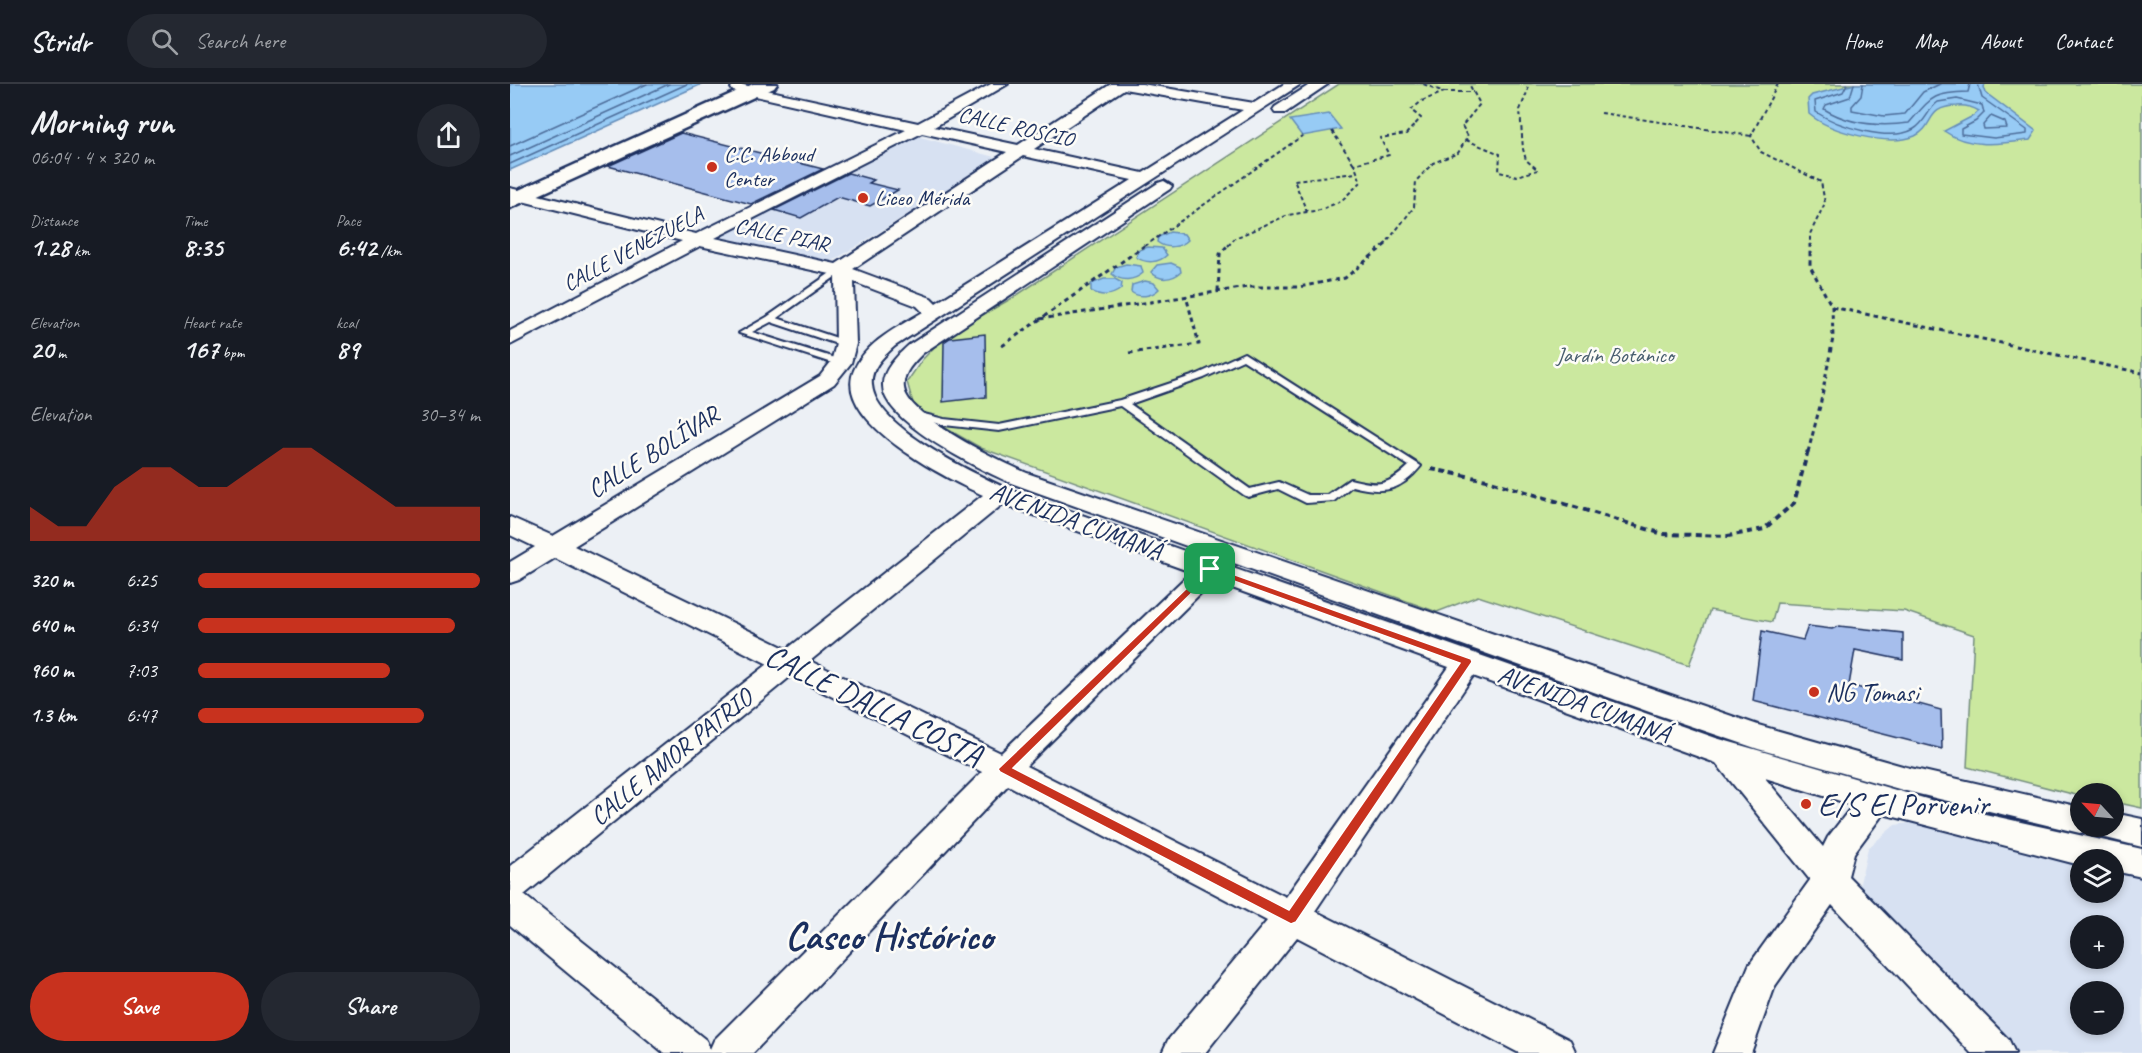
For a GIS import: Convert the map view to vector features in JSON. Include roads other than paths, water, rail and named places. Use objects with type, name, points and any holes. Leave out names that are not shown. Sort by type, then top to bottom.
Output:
[{"type":"street","name":"CALLE VENEZUELA","points":[[510,339],[698,240],[919,129],[1001,84]]},
{"type":"street","points":[[834,372],[846,344],[842,271],[1120,84],[1254,108]]},
{"type":"street","name":"AVENIDA CUMANÁ","points":[[1294,84],[933,311],[888,342],[870,359],[861,382],[865,402],[886,424],[928,456],[973,483],[1000,494],[1727,754],[1877,799],[1985,828],[2142,863]]},
{"type":"street","name":"AVENIDA CUMANÁ","points":[[1321,84],[916,349],[898,368],[893,388],[894,397],[910,414],[950,444],[994,468],[1019,478],[1665,706],[1818,755],[1982,798],[2070,818]]},
{"type":"street","name":"CALLE ROSCIO","points":[[752,87],[1018,152],[1144,178]]},
{"type":"street","points":[[513,195],[752,87]]},
{"type":"street","name":"CALLE PIAR","points":[[513,195],[698,240],[842,271],[924,302],[933,311]]},
{"type":"street","name":"CALLE BOLÍVAR","points":[[510,574],[834,372]]},
{"type":"street","name":"CALLE AMOR PATRIO","points":[[510,886],[1000,494]]},
{"type":"street","name":"CALLE DALLA COSTA","points":[[510,525],[1004,769],[1557,1053]]},
{"type":"street","points":[[728,1053],[1004,769],[1210,569]]},
{"type":"street","points":[[1180,1053],[1291,918],[1467,662]]},
{"type":"street","points":[[1727,754],[1830,880],[1996,1053]]},
{"type":"street","points":[[1732,1053],[1761,978],[1830,880],[1839,847],[1877,799]]},
{"type":"street","points":[[2124,829],[2142,833]]},
{"type":"street","points":[[510,904],[693,1053]]},
{"type":"lane","points":[[834,372],[744,333],[770,319],[842,271]]},
{"type":"lane","points":[[770,319],[846,344]]},
{"type":"lane","points":[[910,414],[944,422],[999,428],[1122,403],[1201,376],[1244,356],[1416,466],[1398,483],[1378,489],[1350,482],[1330,498],[1306,499],[1279,485],[1248,493],[1122,403]]},
{"type":"water","points":[[510,84],[702,84],[510,170]]},
{"type":"water","points":[[1855,84],[1985,84],[1986,93],[2036,131],[2030,140],[2019,142],[1986,144],[1964,141],[1944,131],[1979,111],[1963,106],[1940,109],[1926,128],[1915,136],[1904,139],[1875,139],[1831,127],[1809,114],[1808,99],[1812,95]]},
{"type":"water","points":[[1329,114],[1341,129],[1302,136],[1290,120]]},
{"type":"water","points":[[1170,232],[1184,234],[1188,240],[1173,247],[1157,242],[1158,237]]},
{"type":"water","points":[[1148,247],[1162,248],[1167,255],[1152,262],[1136,257],[1139,250]]},
{"type":"water","points":[[1171,263],[1180,267],[1181,272],[1174,277],[1162,278],[1151,272],[1157,265]]},
{"type":"water","points":[[1126,264],[1141,266],[1143,273],[1128,280],[1112,274],[1116,267]]},
{"type":"water","points":[[1104,279],[1115,279],[1122,283],[1121,289],[1106,295],[1091,291],[1091,284]]},
{"type":"water","points":[[1145,281],[1154,283],[1159,289],[1145,296],[1131,292],[1132,285]]},
{"type":"place","name":"C.C. Abboud Center","points":[[712,167]]},
{"type":"place","name":"Liceo Mérida","points":[[863,198]]},
{"type":"place","name":"NG Tomasi","points":[[1814,692]]},
{"type":"place","name":"E/S El Porvenir","points":[[1806,804]]},
{"type":"district","name":"Casco Histórico","points":[[889,936]]},
{"type":"park label","name":"Jardín Botánico","points":[[1615,355]]}]
